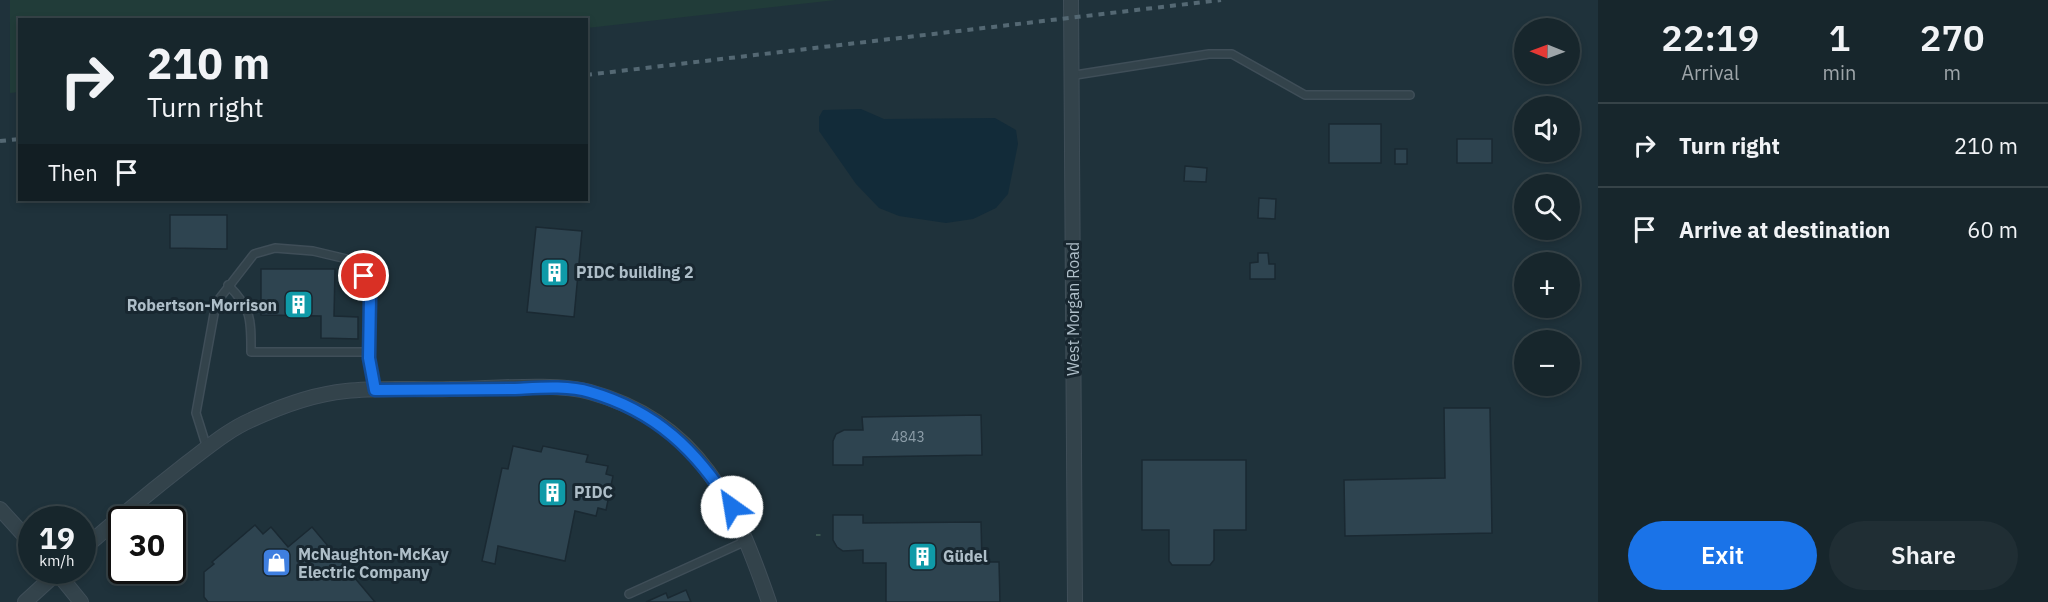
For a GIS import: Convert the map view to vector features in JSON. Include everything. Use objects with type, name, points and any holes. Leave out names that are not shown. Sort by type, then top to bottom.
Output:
[{"type":"street","name":"West Morgan Road","points":[[1071,0],[1075,602]]},
{"type":"street","points":[[96,538],[134,504],[207,448],[250,420],[305,400],[345,391],[547,388],[579,390],[589,391],[634,409],[674,434],[711,472],[732,507],[769,602]]},
{"type":"street","points":[[0,509],[18,529]]},
{"type":"street","points":[[25,602],[44,584]]},
{"type":"street","points":[[67,584],[81,602]]},
{"type":"lane","points":[[1070,76],[1209,54],[1232,54],[1305,95],[1410,95]]},
{"type":"lane","points":[[207,448],[196,413],[216,303],[254,254],[275,248],[313,251],[351,260],[364,276],[370,297],[369,352],[375,390]]},
{"type":"lane","points":[[228,285],[242,299],[250,315],[251,352],[369,352]]},
{"type":"lane","points":[[629,594],[746,541]]},
{"type":"path","points":[[816,536],[822,535]]},
{"type":"green space","points":[[10,0],[836,0],[588,28],[588,18],[18,18],[18,92],[10,93]]},
{"type":"water","points":[[861,109],[884,119],[995,118],[1016,130],[1018,144],[1008,194],[996,208],[973,219],[946,223],[899,216],[879,208],[856,184],[819,131],[819,117],[823,110]]},
{"type":"building","points":[[1329,124],[1381,124],[1381,163],[1329,163]]},
{"type":"building","points":[[1457,139],[1492,139],[1492,163],[1457,163]]},
{"type":"building","points":[[1395,149],[1407,149],[1407,164],[1395,164]]},
{"type":"building","points":[[1185,166],[1207,168],[1206,182],[1184,181]]},
{"type":"building","points":[[1259,198],[1276,199],[1275,219],[1258,218]]},
{"type":"building","points":[[170,215],[227,215],[227,249],[170,248]]},
{"type":"building","name":"PIDC building 2","points":[[536,227],[582,231],[574,317],[527,312]]},
{"type":"building","points":[[1258,253],[1268,253],[1269,264],[1275,264],[1275,279],[1250,279],[1250,263],[1258,262]]},
{"type":"building","name":"Robertson-Morrison","points":[[261,269],[335,269],[334,316],[358,317],[358,339],[321,338],[321,316],[261,315]]},
{"type":"building","points":[[1444,408],[1490,408],[1492,533],[1345,536],[1344,480],[1445,478]]},
{"type":"building","points":[[981,415],[982,455],[863,457],[863,465],[833,465],[833,441],[836,434],[844,430],[863,430],[862,417]]},
{"type":"building","name":"PIDC","points":[[513,446],[541,452],[543,446],[588,455],[586,462],[608,466],[606,474],[613,476],[606,510],[598,508],[596,516],[575,511],[565,561],[498,546],[495,564],[482,561],[502,468],[508,469]]},
{"type":"building","points":[[1142,460],[1246,460],[1246,530],[1214,530],[1214,560],[1210,565],[1172,565],[1169,561],[1169,530],[1142,530]]},
{"type":"building","name":"Güdel","points":[[833,515],[863,515],[863,523],[981,522],[982,562],[999,562],[1000,602],[886,602],[886,563],[863,563],[863,550],[843,551],[837,547],[833,540]]},
{"type":"building","name":"McNaughton-McKay Electric Company","points":[[255,525],[263,534],[271,527],[288,547],[312,527],[375,602],[208,602],[204,597],[204,572],[214,564],[212,562]]},
{"type":"building","points":[[686,590],[691,602],[646,602],[666,593],[668,598]]},
{"type":"railway","points":[[588,75],[1221,0]]},
{"type":"railway","points":[[0,141],[18,139]]},
{"type":"place","name":"PIDC building 2","points":[[555,272]]},
{"type":"place","name":"Robertson-Morrison","points":[[298,305]]},
{"type":"place","name":"PIDC","points":[[553,492]]},
{"type":"place","name":"Güdel","points":[[922,556]]},
{"type":"place","name":"McNaughton-McKay Electric Company","points":[[277,563]]},
{"type":"route","points":[[364,276],[370,297],[369,358],[375,390],[547,388],[589,391],[634,409],[674,434],[711,472],[732,507]]}]
